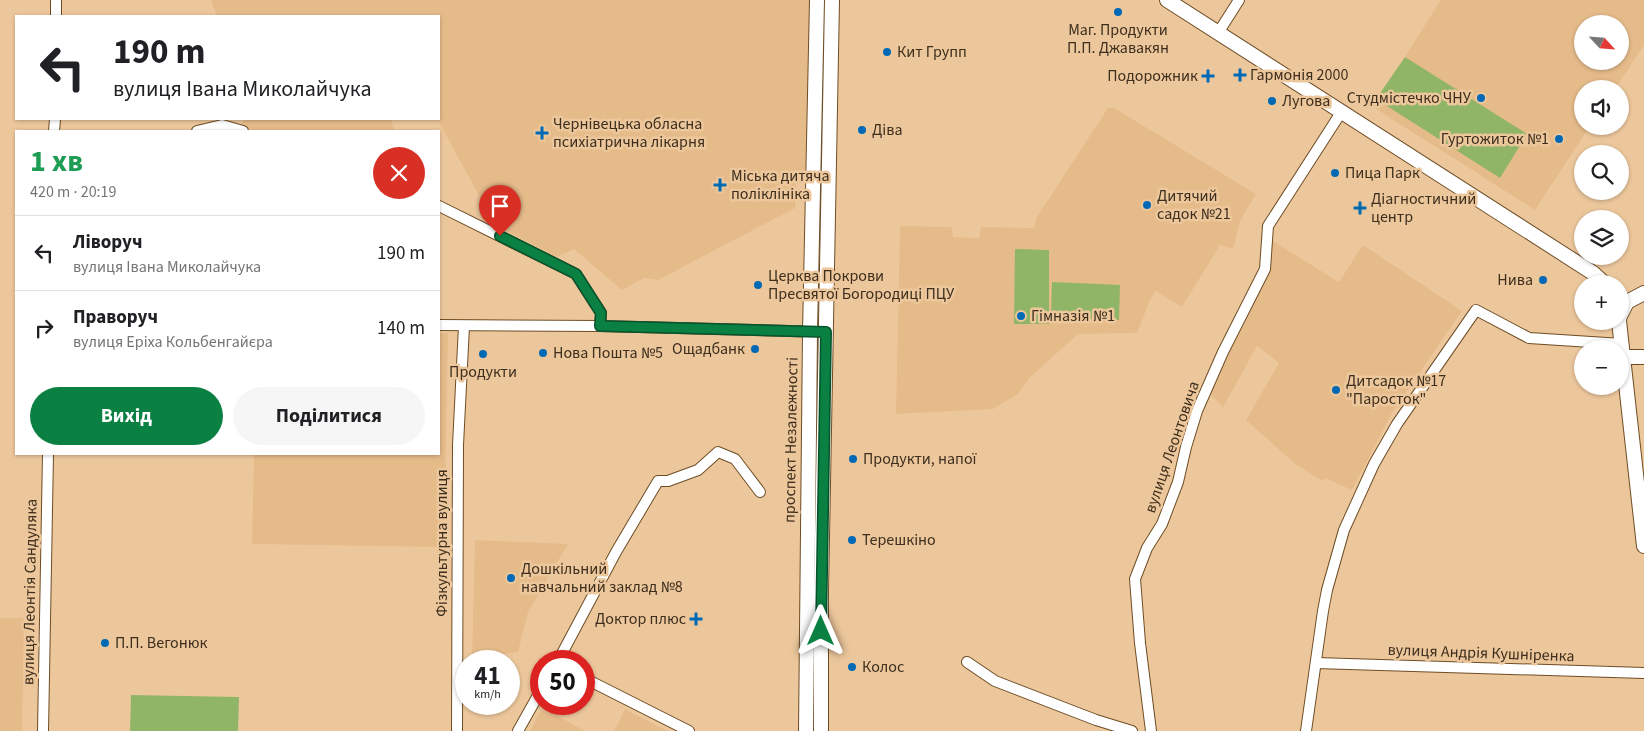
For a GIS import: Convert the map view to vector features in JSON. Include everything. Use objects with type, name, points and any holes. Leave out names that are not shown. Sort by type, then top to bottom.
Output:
[{"type":"main road","name":"проспект Незалежності","points":[[806,731],[810,332],[817,0]]},
{"type":"main road","name":"проспект Незалежності","points":[[821,731],[832,0]]},
{"type":"main road","points":[[1167,0],[1595,275]]},
{"type":"main road","points":[[1629,298],[1644,293]]},
{"type":"main road","points":[[1629,352],[1644,357]]},
{"type":"main road","points":[[1629,393],[1640,472],[1644,546]]},
{"type":"street","points":[[56,0],[56,15]]},
{"type":"street","points":[[1218,33],[1239,0]]},
{"type":"street","name":"вулиця Леонтовича","points":[[1151,731],[1140,643],[1135,579],[1147,548],[1162,524],[1178,482],[1197,411],[1223,352],[1265,269],[1268,226],[1342,111]]},
{"type":"street","points":[[201,130],[222,125],[240,130]]},
{"type":"street","points":[[440,206],[576,274],[601,313],[600,326]]},
{"type":"street","points":[[1306,731],[1327,590],[1344,530],[1374,464],[1397,424],[1476,310],[1529,338],[1574,344]]},
{"type":"street","points":[[440,325],[600,326],[826,332]]},
{"type":"street","name":"Фізкультурна вулиця","points":[[457,731],[458,445],[464,326]]},
{"type":"street","points":[[564,650],[616,552],[658,481],[668,481],[698,470],[718,452],[736,459],[760,492]]},
{"type":"street","name":"вулиця Леонтія Сандуляка","points":[[43,731],[48,455]]},
{"type":"street","points":[[966,662],[995,681],[1096,720],[1132,731]]},
{"type":"street","name":"вулиця Андрія Кушніренка","points":[[1316,664],[1644,672]]},
{"type":"street","points":[[595,684],[689,731]]},
{"type":"street","points":[[518,731],[530,710]]},
{"type":"shaded area","name":"Чернівецька обласна психіатрична лікарня","points":[[211,0],[817,0],[814,180],[796,181],[795,208],[658,280],[644,278],[622,290],[574,249],[557,257],[496,226],[438,120],[440,120],[440,15],[217,15]]},
{"type":"shaded area","name":"Студмістечко ЧНУ","points":[[1441,0],[1644,0],[1644,45],[1629,68],[1629,15],[1574,15],[1574,70],[1628,70],[1621,80],[1574,80],[1574,135],[1584,135],[1578,145],[1574,145],[1574,150],[1535,210],[1373,107]]},
{"type":"shaded area","points":[[1108,108],[1114,108],[1256,194],[1240,221],[1233,249],[1220,245],[1182,307],[1156,291],[1150,300],[1137,333],[1078,334],[1029,378],[1018,394],[993,409],[896,414],[900,226],[952,227],[953,237],[979,238],[981,227],[1034,228],[1037,217]]},
{"type":"shaded area","points":[[244,120],[391,120],[394,130],[254,130],[241,126]]},
{"type":"shaded area","name":"Дитсадок №17 \"Паросток\"","points":[[1270,239],[1339,282],[1363,245],[1462,311],[1392,413],[1352,490],[1325,478],[1323,481],[1295,464],[1246,420],[1279,363],[1257,346],[1223,407],[1207,391],[1266,269]]},
{"type":"shaded area","points":[[440,333],[448,333],[444,547],[252,544],[254,455],[440,455]]},
{"type":"shaded area","name":"Дошкільний навчальний заклад №8","points":[[475,540],[568,544],[528,612],[518,650],[472,650]]},
{"type":"shaded area","points":[[0,618],[24,618],[22,731],[0,731]]},
{"type":"shaded area","points":[[625,709],[632,713],[668,731],[614,731]]},
{"type":"shaded area","points":[[538,715],[556,715],[585,731],[530,731]]},
{"type":"green space","points":[[1405,57],[1527,134],[1500,178],[1376,99]]},
{"type":"green space","points":[[1015,249],[1049,250],[1049,324],[1014,324]]},
{"type":"green space","points":[[1052,282],[1120,285],[1119,320],[1051,318]]},
{"type":"green space","points":[[131,695],[239,697],[238,731],[130,731]]},
{"type":"place","name":"Маг. Продукти П.П. Джавакян","points":[[1118,12]]},
{"type":"place","name":"Кит Групп","points":[[887,52]]},
{"type":"place","name":"Гармонія 2000","points":[[1240,75]]},
{"type":"place","name":"Подорожник","points":[[1208,76]]},
{"type":"place","name":"Студмістечко ЧНУ","points":[[1481,98]]},
{"type":"place","name":"Лугова","points":[[1272,101]]},
{"type":"place","name":"Діва","points":[[862,130]]},
{"type":"place","name":"Чернівецька обласна психіатрична лікарня","points":[[542,133]]},
{"type":"place","name":"Гуртожиток №1","points":[[1559,139]]},
{"type":"place","name":"Пица Парк","points":[[1335,173]]},
{"type":"place","name":"Міська дитяча поліклініка","points":[[720,185]]},
{"type":"place","name":"Дитячий садок №21","points":[[1147,205]]},
{"type":"place","name":"Діагностичний центр","points":[[1360,208]]},
{"type":"place","name":"Нива","points":[[1543,280]]},
{"type":"place","name":"Церква Покрови Пресвятої Богородиці ПЦУ","points":[[758,285]]},
{"type":"place","name":"Гімназія №1","points":[[1021,316]]},
{"type":"place","name":"Ощадбанк","points":[[755,349]]},
{"type":"place","name":"Нова Пошта №5","points":[[543,353]]},
{"type":"place","name":"Продукти","points":[[483,354]]},
{"type":"place","name":"Дитсадок №17 \"Паросток\"","points":[[1336,390]]},
{"type":"place","name":"Продукти, напої","points":[[853,459]]},
{"type":"place","name":"Терешкіно","points":[[852,540]]},
{"type":"place","name":"Дошкільний навчальний заклад №8","points":[[511,578]]},
{"type":"place","name":"Доктор плюс","points":[[696,619]]},
{"type":"place","name":"П.П. Вегонюк","points":[[105,643]]},
{"type":"place","name":"Колос","points":[[852,667]]},
{"type":"route","points":[[500,236],[576,274],[601,313],[600,326],[826,332],[821,631]]}]
